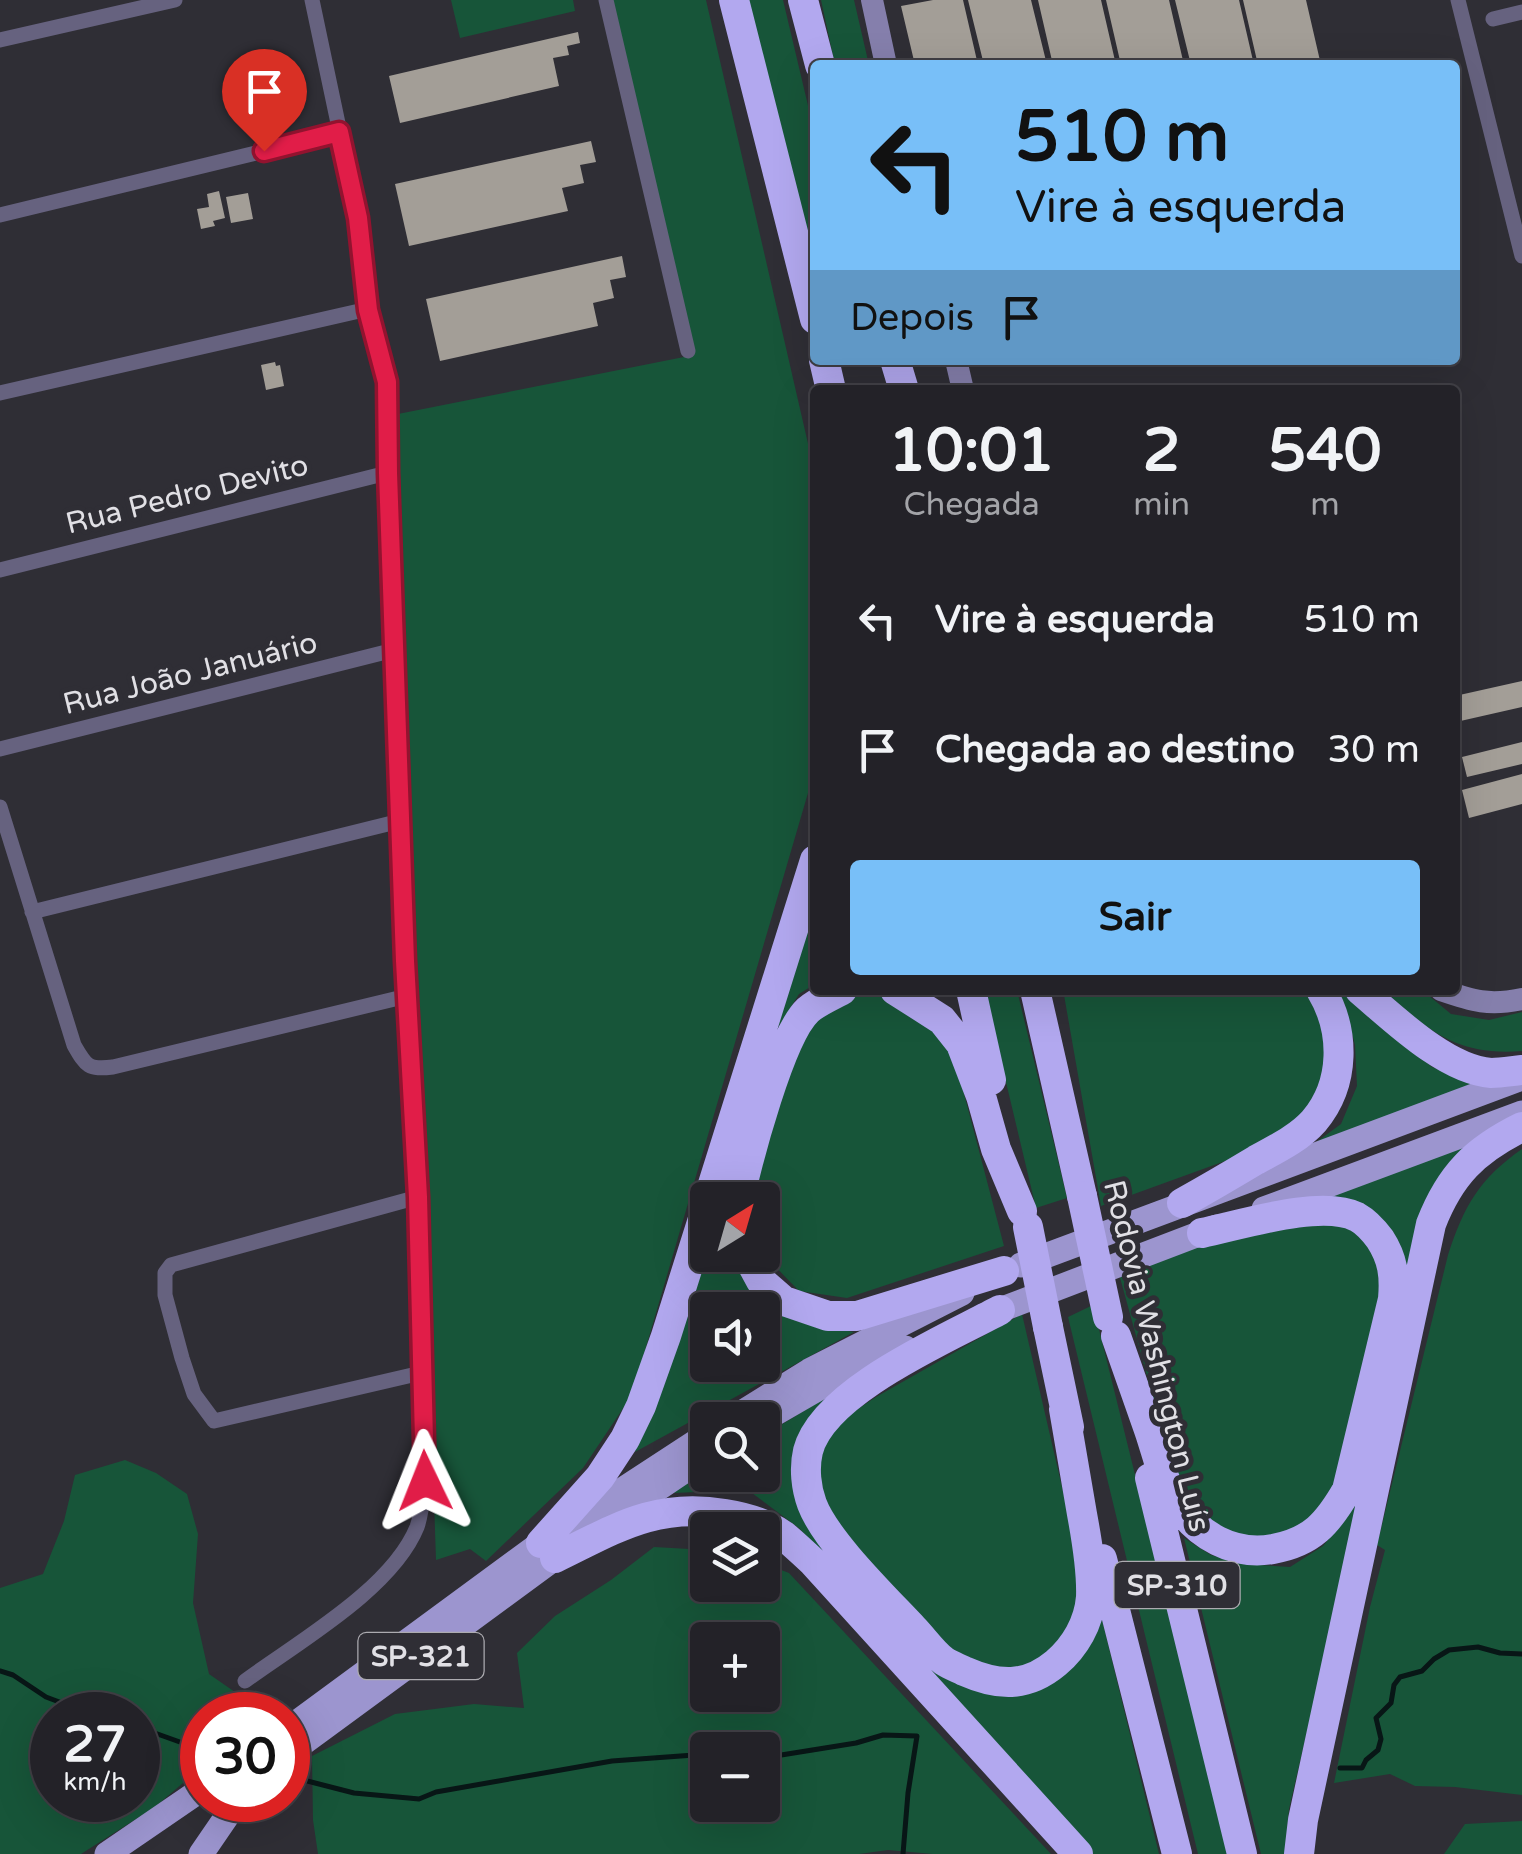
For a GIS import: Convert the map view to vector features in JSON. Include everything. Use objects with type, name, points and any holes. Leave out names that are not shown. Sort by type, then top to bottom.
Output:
[{"type":"highway","points":[[721,0],[732,38],[750,69]]},
{"type":"highway","points":[[734,0],[810,299]]},
{"type":"highway","points":[[806,0],[819,60]]},
{"type":"highway","points":[[714,1182],[810,876]]},
{"type":"highway","points":[[744,1182],[788,1039],[808,1010],[834,995]]},
{"type":"highway","points":[[902,995],[942,1020],[961,1044],[996,1149],[1025,1219]]},
{"type":"highway","name":"SP-310","points":[[971,995],[1025,1219],[1064,1409],[1177,1854]]},
{"type":"highway","name":"Rodovia Washington Luís","points":[[1036,995],[1112,1326],[1242,1854]]},
{"type":"highway","points":[[1056,995],[1070,1143]]},
{"type":"highway","points":[[1182,1203],[1292,1139],[1314,1121],[1328,1098],[1340,1046],[1334,1017],[1323,995]]},
{"type":"highway","points":[[1366,995],[1459,1065],[1490,1073],[1522,1070]]},
{"type":"highway","points":[[1299,1854],[1431,1224],[1452,1180],[1469,1161],[1522,1127]]},
{"type":"highway","points":[[1112,1326],[1175,1502],[1196,1526],[1222,1546],[1255,1552],[1284,1548],[1313,1535],[1348,1490],[1392,1299],[1395,1278],[1390,1254],[1366,1224],[1337,1212],[1308,1211],[1202,1233]]},
{"type":"highway","points":[[548,1551],[626,1439],[660,1353],[690,1258]]},
{"type":"highway","points":[[756,1272],[784,1302],[828,1316],[857,1316],[1004,1271]]},
{"type":"highway","points":[[1000,1310],[868,1381],[838,1404],[808,1451],[806,1483],[826,1530],[887,1600],[945,1662],[982,1679],[1008,1684],[1050,1668],[1068,1652],[1085,1624],[1091,1598],[1088,1552],[1064,1409]]},
{"type":"highway","points":[[548,1551],[658,1512],[700,1509],[742,1516],[781,1534],[812,1561],[1078,1854]]},
{"type":"main road","points":[[759,1402],[808,1372],[1004,1271],[1522,1078]]},
{"type":"main road","points":[[780,1411],[889,1354],[1522,1114]]},
{"type":"main road","name":"SP-321","points":[[310,1714],[548,1551],[690,1447]]},
{"type":"main road","name":"SP-321","points":[[310,1737],[548,1551],[690,1466]]},
{"type":"main road","points":[[107,1854],[180,1804]]},
{"type":"main road","points":[[201,1854],[223,1822]]},
{"type":"street","points":[[0,40],[175,0]]},
{"type":"street","points":[[245,1682],[350,1605],[397,1562],[418,1525],[425,1481],[387,382],[368,310],[358,218],[312,0]]},
{"type":"street","points":[[606,0],[688,351]]},
{"type":"street","points":[[872,0],[885,60]]},
{"type":"street","points":[[1458,0],[1519,231],[1522,256]]},
{"type":"street","points":[[1493,19],[1522,12]]},
{"type":"street","points":[[0,215],[339,132]]},
{"type":"street","points":[[1504,184],[1522,180]]},
{"type":"street","points":[[0,393],[368,310]]},
{"type":"street","name":"Rua Pedro Devito","points":[[0,570],[388,473]]},
{"type":"street","name":"Rua João Januário","points":[[0,749],[394,650]]},
{"type":"street","points":[[0,807],[74,1045],[85,1063],[95,1069],[407,996]]},
{"type":"street","points":[[32,912],[400,821]]},
{"type":"street","points":[[1456,995],[1498,1004],[1522,999]]},
{"type":"street","points":[[418,1197],[168,1267],[165,1295],[194,1394],[214,1421],[421,1373]]},
{"type":"green space","points":[[451,0],[573,0],[575,11],[460,38]]},
{"type":"green space","points":[[613,0],[706,0],[810,452],[810,786],[694,1182],[690,1182],[690,1197],[632,1395],[583,1468],[486,1561],[470,1549],[436,1560],[398,414],[694,355]]},
{"type":"green space","points":[[748,0],[783,0],[810,114],[810,257]]},
{"type":"green space","points":[[821,0],[854,0],[868,60],[834,60]]},
{"type":"green space","points":[[810,896],[810,987],[799,994],[776,1031],[732,1182],[720,1182]]},
{"type":"green space","points":[[834,995],[891,995],[910,1003],[936,1025],[957,1067],[1004,1246],[847,1298],[799,1291],[780,1271],[780,1182],[752,1182],[801,1025]]},
{"type":"green space","points":[[985,995],[1018,995],[1067,1198],[1036,1208]]},
{"type":"green space","points":[[1064,995],[1312,995],[1325,1013],[1330,1062],[1320,1098],[1292,1129],[1250,1152],[1101,1206]]},
{"type":"green space","points":[[1335,995],[1350,995],[1432,1067],[1484,1086],[1308,1148],[1341,1124],[1357,1086],[1355,1045],[1344,1003]]},
{"type":"green space","points":[[1389,995],[1428,995],[1451,1014],[1489,1020],[1522,1012],[1522,1051],[1461,1045],[1415,1018]]},
{"type":"green space","points":[[1477,1139],[1427,1214],[1289,1809],[1285,1854],[1261,1854],[1184,1538],[1211,1555],[1244,1564],[1290,1567],[1323,1546],[1350,1513],[1401,1253],[1327,1197]]},
{"type":"green space","points":[[1522,1149],[1522,1795],[1415,1786],[1390,1774],[1334,1783],[1385,1550],[1377,1545],[1448,1255],[1475,1195],[1495,1171]]},
{"type":"green space","points":[[1315,1218],[1343,1222],[1375,1249],[1385,1281],[1341,1466],[1328,1501],[1302,1529],[1271,1540],[1236,1538],[1202,1515],[1173,1470],[1119,1274],[1218,1240]]},
{"type":"green space","points":[[691,1272],[744,1272],[757,1292],[690,1292],[690,1382],[763,1382],[726,1402],[690,1402],[690,1422],[635,1452]]},
{"type":"green space","points":[[1093,1305],[1229,1854],[1198,1854],[1068,1317]]},
{"type":"green space","points":[[780,1314],[806,1324],[854,1332],[780,1373]]},
{"type":"green space","points":[[1022,1314],[1080,1565],[1082,1596],[1060,1647],[1012,1674],[952,1657],[830,1523],[818,1488],[818,1449],[841,1420]]},
{"type":"green space","points":[[825,1398],[800,1447],[807,1523],[1003,1693],[1101,1615],[1159,1854],[1088,1854],[800,1529],[751,1492],[780,1492],[780,1426]]},
{"type":"green space","points":[[125,1460],[156,1473],[187,1494],[198,1534],[193,1603],[209,1674],[235,1692],[180,1692],[180,1786],[160,1803],[160,1692],[30,1692],[30,1822],[131,1822],[81,1854],[0,1854],[0,1588],[43,1574],[64,1521],[75,1475]]},
{"type":"green space","points":[[690,1482],[690,1492],[698,1492],[673,1493]]},
{"type":"green space","points":[[654,1547],[690,1549],[690,1602],[780,1602],[780,1570],[789,1573],[1051,1854],[888,1850],[859,1854],[318,1854],[312,1756],[395,1714],[474,1704],[524,1708],[517,1653],[555,1616]]},
{"type":"green space","points":[[1522,1821],[1522,1854],[1444,1854],[1465,1824]]},
{"type":"building","points":[[963,0],[977,60],[914,60],[901,6]]},
{"type":"building","points":[[968,0],[1031,0],[1046,60],[983,60]]},
{"type":"building","points":[[1038,0],[1101,0],[1115,60],[1052,60]]},
{"type":"building","points":[[1106,0],[1169,0],[1183,60],[1120,60]]},
{"type":"building","points":[[1175,0],[1239,0],[1253,60],[1190,60]]},
{"type":"building","points":[[1243,0],[1306,0],[1320,60],[1257,60]]},
{"type":"building","points":[[578,32],[580,43],[567,46],[569,55],[553,58],[559,86],[400,123],[389,76]]},
{"type":"building","points":[[591,141],[596,162],[580,165],[584,183],[562,188],[568,211],[409,246],[395,184]]},
{"type":"building","points":[[219,191],[225,218],[213,221],[215,226],[201,229],[197,209],[209,207],[207,194]]},
{"type":"building","points":[[248,193],[253,219],[231,223],[226,197]]},
{"type":"building","points":[[622,256],[626,277],[610,280],[614,298],[593,303],[598,326],[440,361],[426,299]]},
{"type":"building","points":[[261,365],[280,365],[284,386],[266,390]]},
{"type":"building","points":[[1522,681],[1522,707],[1460,721],[1460,695]]},
{"type":"building","points":[[1522,742],[1522,764],[1467,777],[1462,757]]},
{"type":"building","points":[[1522,774],[1522,804],[1469,818],[1462,790]]},
{"type":"waterway","points":[[1340,1768],[1362,1768],[1378,1750],[1381,1739],[1376,1718],[1391,1703],[1394,1685],[1400,1677],[1422,1671],[1449,1650],[1478,1647],[1522,1654]]},
{"type":"waterway","points":[[0,1671],[38,1692]]},
{"type":"waterway","points":[[160,1735],[180,1742]]},
{"type":"waterway","points":[[780,1755],[883,1735],[917,1736],[903,1854]]},
{"type":"waterway","points":[[310,1782],[354,1793],[419,1799],[436,1792],[612,1761],[690,1755]]},
{"type":"route","points":[[264,151],[339,132],[358,218],[368,310],[387,382],[425,1481]]}]
